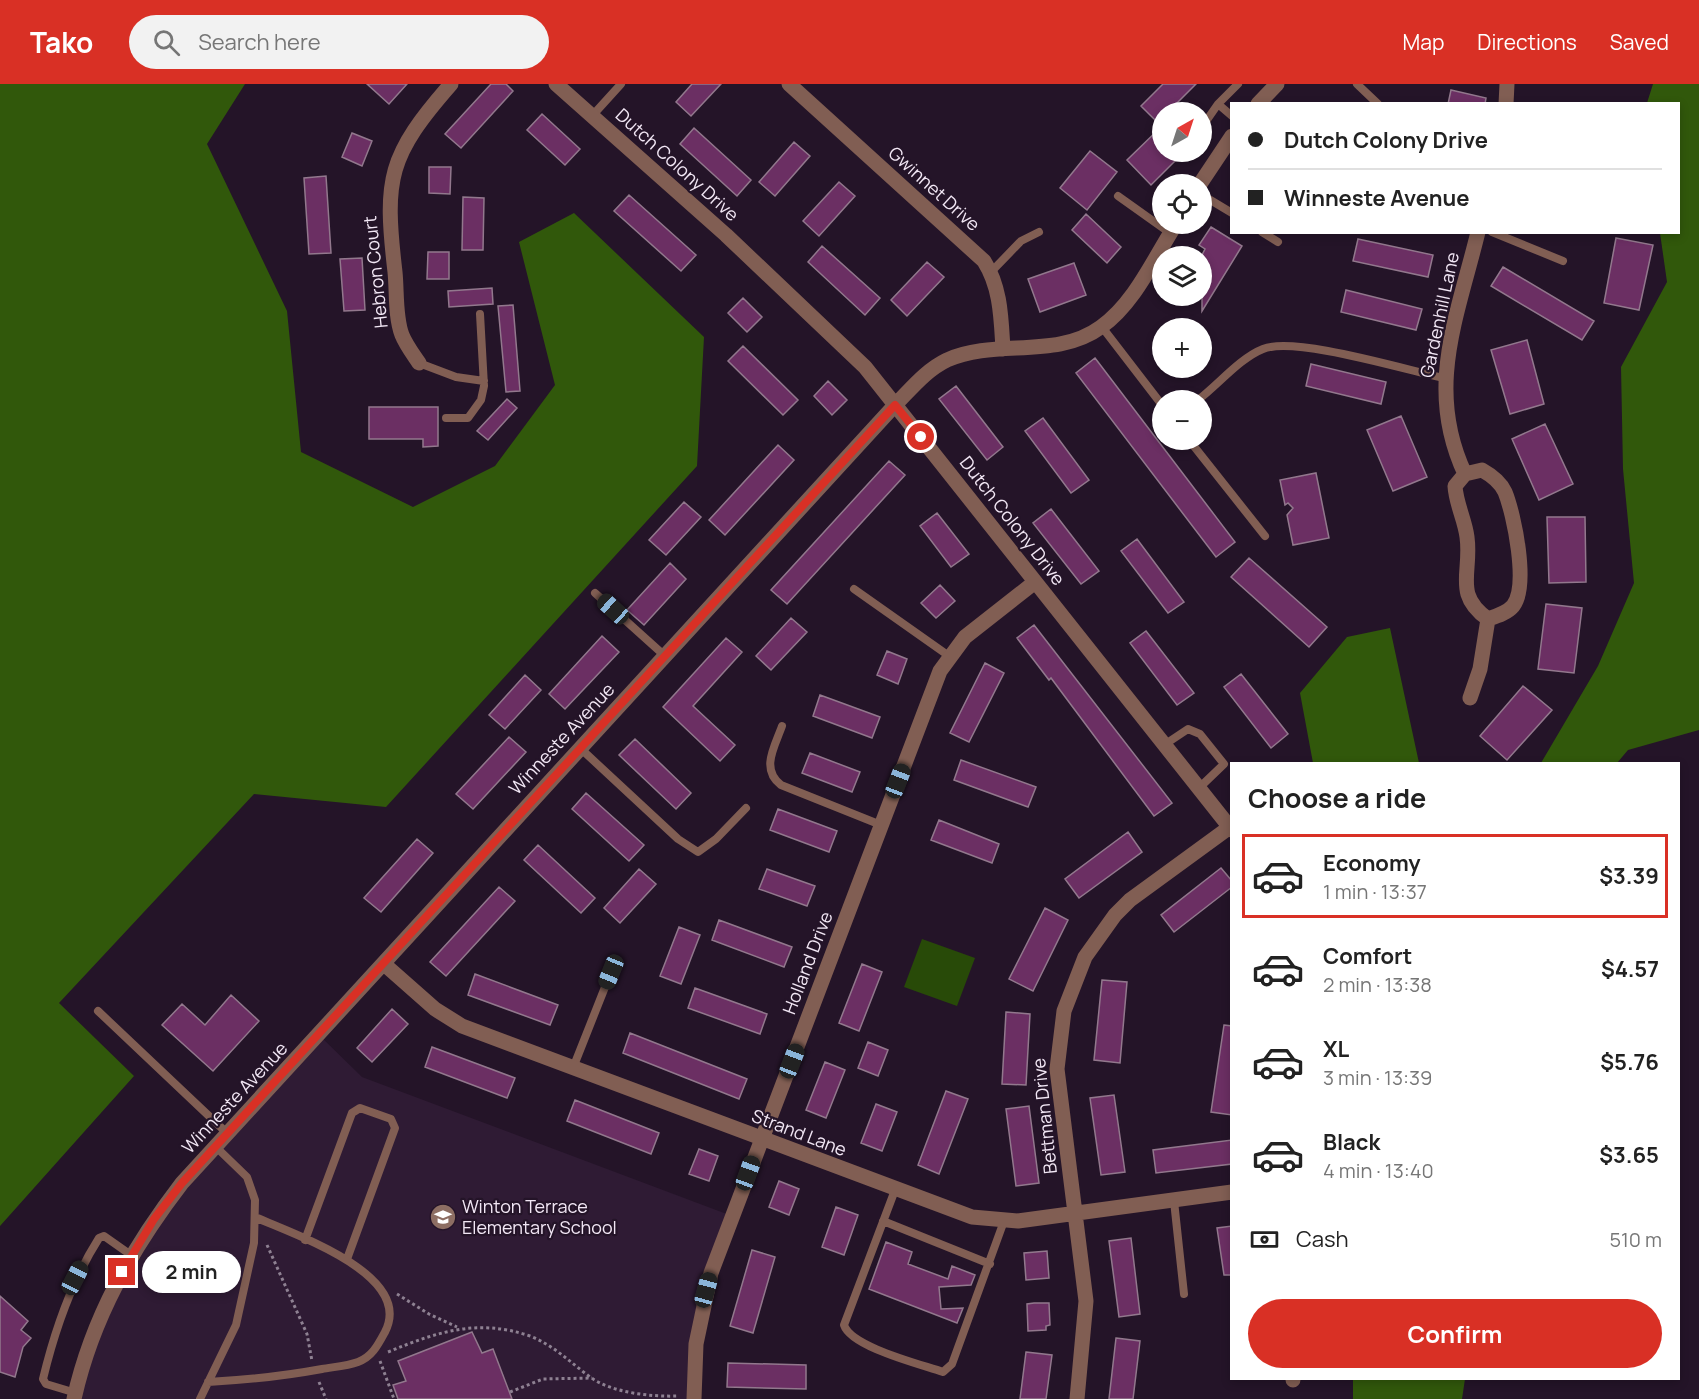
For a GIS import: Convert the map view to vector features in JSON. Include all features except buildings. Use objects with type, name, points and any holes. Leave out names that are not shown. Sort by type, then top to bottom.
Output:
[{"type":"street","name":"Hebron Court","points":[[419,363],[402,334],[389,219],[389,198],[392,176],[409,136],[451,84]]},
{"type":"street","name":"Dutch Colony Drive","points":[[556,84],[726,235],[865,367],[1230,828]]},
{"type":"street","name":"Gwinnet Drive","points":[[789,84],[975,251],[991,272],[999,298],[1003,349]]},
{"type":"street","points":[[1260,102],[1277,84]]},
{"type":"street","points":[[1506,102],[1507,84]]},
{"type":"street","points":[[1207,174],[1230,139]]},
{"type":"street","name":"Winneste Avenue","points":[[75,1396],[95,1331],[131,1254],[182,1183],[921,377],[947,360],[1003,349],[1069,344],[1102,327],[1124,305],[1169,234]]},
{"type":"street","name":"Gardenhill Lane","points":[[1466,474],[1447,425],[1444,378],[1477,234]]},
{"type":"street","points":[[1482,470],[1493,476],[1504,490],[1518,533],[1519,594],[1513,606],[1488,619],[1473,608],[1466,589],[1467,535],[1456,504],[1455,486],[1466,474],[1482,470]]},
{"type":"street","name":"Holland Drive","points":[[694,1397],[696,1344],[711,1273],[940,671],[965,637],[1035,582]]},
{"type":"street","points":[[1470,698],[1480,669],[1488,619]]},
{"type":"street","name":"Bettman Drive","points":[[1077,1399],[1086,1301],[1057,1069],[1064,1011],[1073,983],[1097,938],[1130,900],[1230,830]]},
{"type":"street","name":"Strand Lane","points":[[384,964],[435,1009],[462,1026],[761,1140],[972,1217],[1004,1221],[1076,1216],[1230,1192]]},
{"type":"lane","points":[[592,116],[621,84]]},
{"type":"lane","points":[[1212,113],[1238,84]]},
{"type":"lane","points":[[1357,84],[1376,102]]},
{"type":"lane","points":[[1218,104],[1230,114]]},
{"type":"lane","points":[[1118,196],[1152,216]]},
{"type":"lane","points":[[1212,201],[1230,212]]},
{"type":"lane","points":[[991,272],[1021,241],[1039,232]]},
{"type":"lane","points":[[1265,234],[1278,242]]},
{"type":"lane","points":[[1497,234],[1563,261]]},
{"type":"lane","points":[[446,417],[464,419],[472,413],[483,393],[480,314]]},
{"type":"lane","points":[[1102,327],[1152,392]]},
{"type":"lane","points":[[1212,390],[1243,361],[1264,349],[1298,345],[1444,378]]},
{"type":"lane","points":[[419,363],[456,377],[484,381]]},
{"type":"lane","points":[[1198,450],[1265,536]]},
{"type":"lane","points":[[854,589],[949,656]]},
{"type":"lane","points":[[596,593],[665,656]]},
{"type":"lane","points":[[782,726],[769,763],[773,779],[881,825]]},
{"type":"lane","points":[[1164,745],[1188,729],[1200,734],[1224,764],[1199,788]]},
{"type":"lane","points":[[580,748],[684,844],[698,852],[716,839],[746,808]]},
{"type":"lane","points":[[573,1068],[611,972]]},
{"type":"lane","points":[[98,1011],[228,1134]]},
{"type":"lane","points":[[305,1240],[352,1113],[360,1108],[391,1119],[395,1128],[347,1259]]},
{"type":"lane","points":[[200,1399],[236,1325],[254,1244],[255,1200],[247,1177],[216,1147]]},
{"type":"lane","points":[[896,1190],[844,1325],[846,1332],[863,1343],[943,1372],[948,1370],[990,1264],[1004,1221]]},
{"type":"lane","points":[[1174,1201],[1184,1294]]},
{"type":"lane","points":[[208,1382],[275,1378],[359,1362],[375,1350],[388,1325],[388,1303],[376,1283],[347,1259],[255,1217]]},
{"type":"lane","points":[[883,1221],[990,1264]]},
{"type":"lane","points":[[75,1396],[46,1384],[43,1379],[66,1301],[79,1271],[99,1238],[104,1236],[131,1254]]},
{"type":"path","points":[[255,1217],[307,1334],[314,1370],[326,1399]]},
{"type":"path","points":[[376,1283],[429,1314],[459,1327],[530,1336],[565,1355],[592,1378]]},
{"type":"path","points":[[394,1399],[375,1350],[389,1352],[412,1340],[459,1327]]},
{"type":"path","points":[[510,1392],[543,1379],[592,1378],[630,1391],[664,1396],[694,1397]]},
{"type":"shaded area","name":"Winton Terrace Elementary School","points":[[319,1035],[362,1077],[732,1216],[711,1273],[694,1399],[74,1399],[133,1251]]},
{"type":"green space","points":[[0,84],[245,84],[207,144],[287,311],[301,452],[413,507],[495,466],[555,385],[519,242],[574,213],[704,337],[697,466],[386,807],[254,794],[59,1003],[134,1076],[0,1226]]},
{"type":"green space","points":[[1653,84],[1699,84],[1699,730],[1628,750],[1618,762],[1542,762],[1598,666],[1634,583],[1623,469],[1621,367],[1667,282],[1660,234],[1680,234],[1680,102],[1647,102]]},
{"type":"green space","points":[[1390,628],[1419,762],[1313,762],[1300,693],[1347,637]]},
{"type":"green space","points":[[922,939],[975,958],[957,1006],[904,987]]},
{"type":"green space","points":[[1353,1380],[1465,1380],[1462,1399],[1353,1399]]},
{"type":"place","name":"Winton Terrace Elementary School","points":[[443,1217]]},
{"type":"route","points":[[122,1272],[154,1219],[182,1183],[895,405],[921,437]]}]
